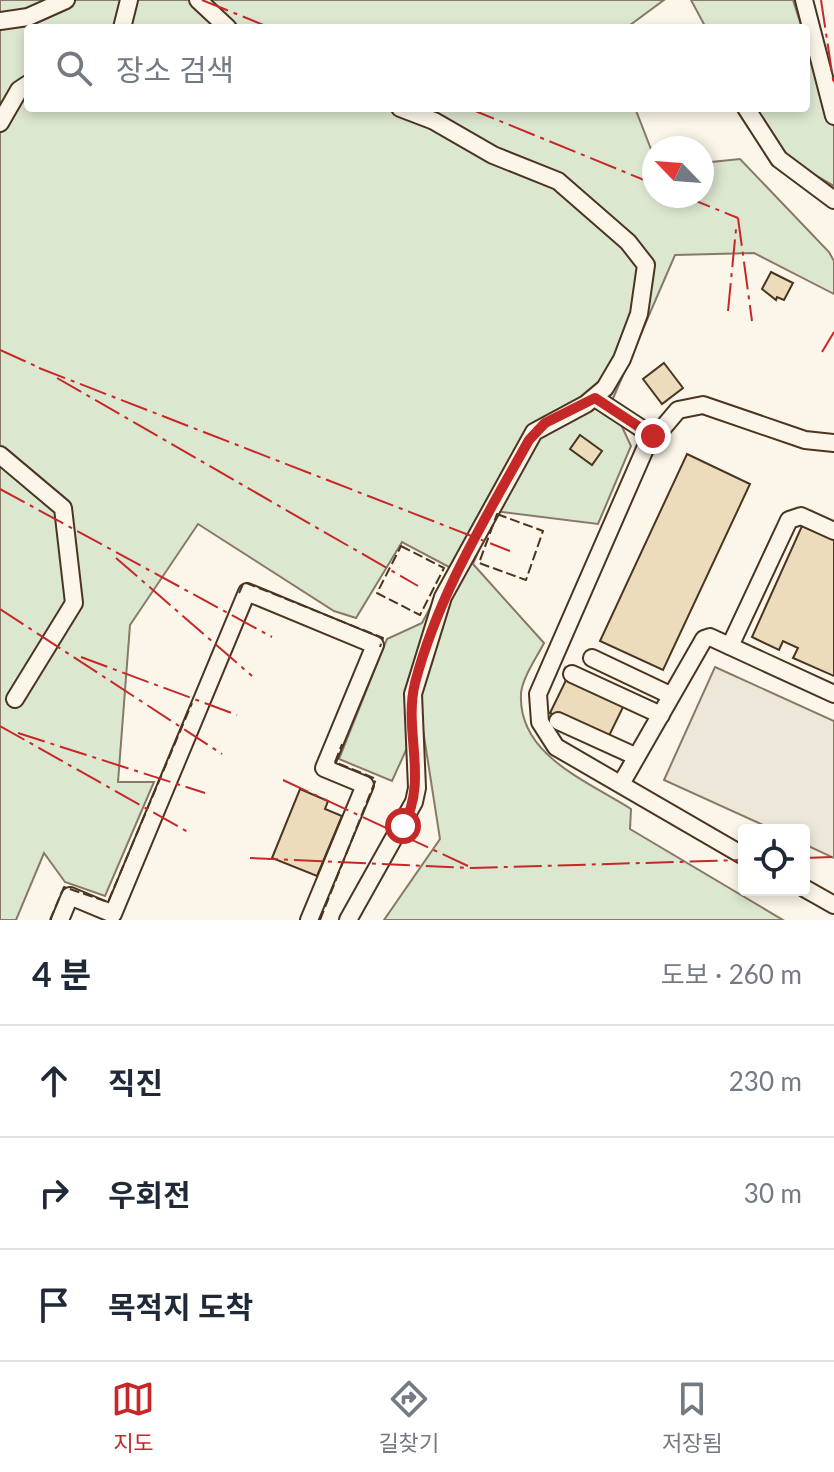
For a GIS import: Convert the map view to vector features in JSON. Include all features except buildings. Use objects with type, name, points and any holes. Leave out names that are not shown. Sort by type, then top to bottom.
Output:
[{"type":"lane","points":[[0,21],[28,17],[66,0]]},
{"type":"lane","points":[[123,24],[129,0]]},
{"type":"lane","points":[[198,0],[224,24]]},
{"type":"lane","points":[[801,0],[809,24]]},
{"type":"lane","points":[[810,26],[834,116]]},
{"type":"lane","points":[[0,123],[24,87]]},
{"type":"lane","points":[[348,920],[414,802],[417,788],[413,694],[438,594],[534,432],[595,398],[622,359],[639,314],[646,265],[642,256],[558,181],[493,155],[434,121],[410,112]]},
{"type":"lane","points":[[749,112],[779,159],[834,200]]},
{"type":"lane","points":[[595,398],[653,436]]},
{"type":"lane","points":[[738,852],[556,747],[540,722],[538,694],[653,436],[678,410],[703,405],[805,440],[834,443]]},
{"type":"lane","points":[[0,455],[63,508],[74,603],[15,699]]},
{"type":"lane","points":[[730,646],[789,520],[801,516],[834,531]]},
{"type":"lane","points":[[60,920],[70,896],[113,914],[247,592],[375,645],[324,768],[365,785],[309,920]]},
{"type":"lane","points":[[621,784],[704,639],[710,637],[834,694]]},
{"type":"lane","points":[[592,658],[670,695]]},
{"type":"lane","points":[[572,674],[661,715]]},
{"type":"lane","points":[[558,721],[635,756]]},
{"type":"lane","points":[[810,891],[834,905]]},
{"type":"green space","points":[[0,0],[664,0],[631,24],[24,24],[24,112],[637,112],[646,136],[642,136],[642,208],[714,208],[714,162],[740,159],[829,252],[834,261],[834,294],[754,253],[675,255],[611,403],[631,446],[598,524],[495,511],[473,564],[544,643],[521,694],[523,715],[531,734],[543,750],[558,764],[631,809],[630,829],[783,920],[384,920],[440,839],[421,717],[392,781],[339,759],[387,639],[422,623],[451,568],[402,542],[356,618],[334,611],[198,524],[130,625],[118,782],[154,782],[105,896],[65,882],[44,853],[16,920],[0,920]]},
{"type":"green space","points":[[691,0],[793,0],[801,24],[704,24]]},
{"type":"green space","points":[[810,52],[834,127],[834,186],[768,148],[749,112],[810,112]]},
{"type":"shaded area","points":[[715,667],[834,721],[834,858],[810,847],[810,824],[761,824],[664,780]]},
{"type":"fence","points":[[497,514],[543,531],[526,580],[479,563],[497,514]]},
{"type":"fence","points":[[401,546],[444,568],[420,615],[377,593],[401,546]]},
{"type":"fence","points":[[239,593],[244,582],[383,638],[380,647]]},
{"type":"fence","points":[[50,920],[64,887],[108,902],[192,703]]},
{"type":"fence","points":[[320,920],[376,779],[335,762],[342,744]]},
{"type":"power","points":[[202,0],[261,24]]},
{"type":"power","points":[[821,0],[834,86]]},
{"type":"power","points":[[478,112],[642,179]]},
{"type":"power","points":[[713,208],[738,218]]},
{"type":"power","points":[[738,218],[752,321]]},
{"type":"power","points":[[728,311],[736,229]]},
{"type":"power","points":[[822,352],[834,332]]},
{"type":"power","points":[[0,350],[40,368]]},
{"type":"power","points":[[39,368],[510,551]]},
{"type":"power","points":[[57,378],[418,586]]},
{"type":"power","points":[[0,489],[272,637]]},
{"type":"power","points":[[116,558],[252,676]]},
{"type":"power","points":[[0,609],[222,754]]},
{"type":"power","points":[[81,657],[237,715]]},
{"type":"power","points":[[0,726],[188,832]]},
{"type":"power","points":[[18,733],[205,793]]},
{"type":"power","points":[[283,780],[468,866]]},
{"type":"power","points":[[810,858],[834,857]]},
{"type":"power","points":[[250,858],[472,868],[738,860]]},
{"type":"route","points":[[403,826],[410,814],[417,788],[413,694],[434,618],[534,432],[545,423],[595,398],[653,436]]}]
